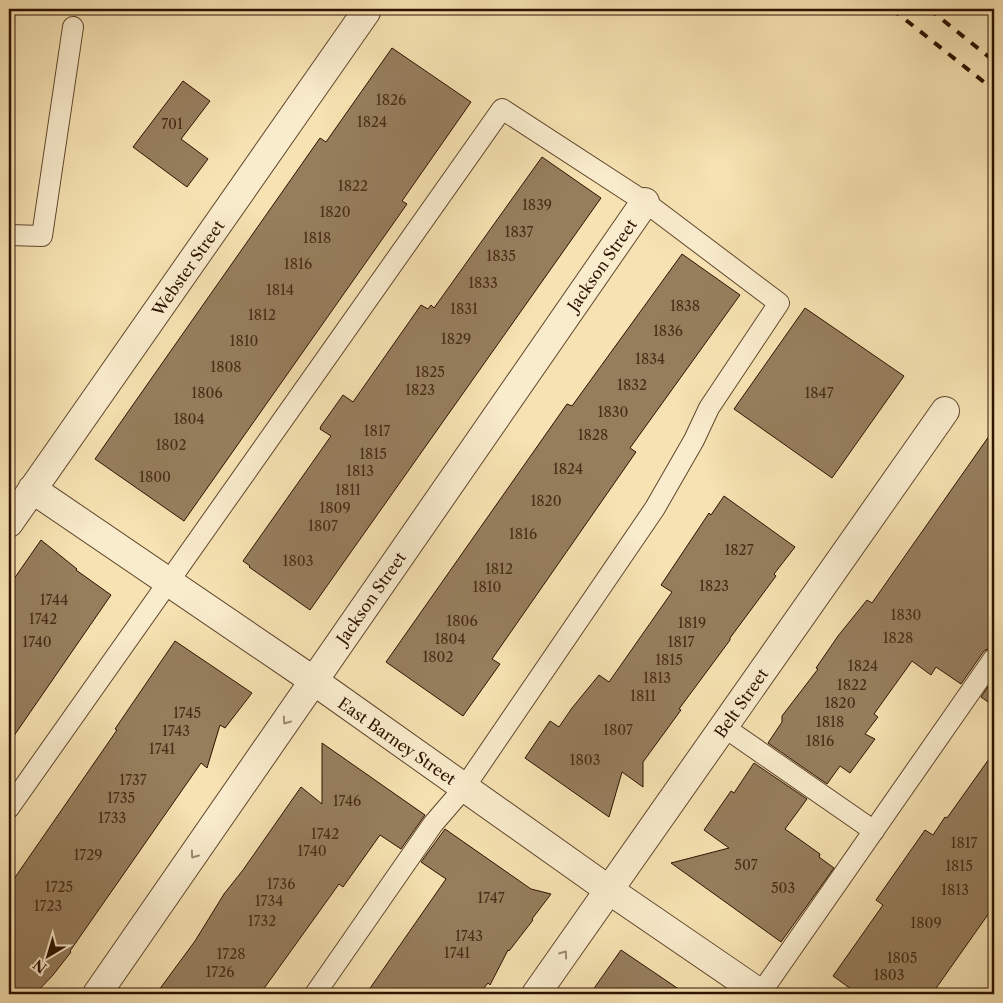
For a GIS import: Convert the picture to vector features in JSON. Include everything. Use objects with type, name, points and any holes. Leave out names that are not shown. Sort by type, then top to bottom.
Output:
[{"type":"street","name":"Webster Street","points":[[9,523],[366,12]]},
{"type":"street","name":"Jackson Street","points":[[97,994],[645,202]]},
{"type":"street","name":"Belt Street","points":[[536,994],[945,412]]},
{"type":"street","name":"East Barney Street","points":[[32,489],[314,681],[609,890],[760,994]]},
{"type":"lane","points":[[9,235],[42,236],[73,27]]},
{"type":"lane","points":[[9,808],[502,109],[645,202],[779,303],[708,408],[694,440],[655,508],[464,788],[433,824],[315,994]]},
{"type":"lane","points":[[760,994],[994,658]]},
{"type":"lane","points":[[724,727],[874,830]]},
{"type":"building","points":[[392,48],[471,102],[402,201],[407,204],[184,521],[95,459],[320,138],[326,142]]},
{"type":"building","points":[[183,81],[210,101],[181,139],[208,159],[187,187],[133,147]]},
{"type":"building","points":[[542,157],[601,198],[310,610],[243,561],[331,436],[320,429],[343,395],[353,402],[421,305],[428,309],[431,305],[434,308]]},
{"type":"building","points":[[682,254],[740,295],[630,448],[636,452],[492,659],[500,664],[463,716],[386,662],[567,404],[572,406]]},
{"type":"building","points":[[805,308],[904,376],[832,478],[734,409]]},
{"type":"building","points":[[994,429],[994,646],[984,651],[961,684],[936,667],[931,675],[912,661],[874,714],[878,717],[865,734],[875,739],[850,773],[840,766],[827,784],[768,743],[782,722],[782,716],[818,669],[816,668],[838,636],[867,600],[872,603]]},
{"type":"building","points":[[724,496],[795,547],[774,574],[776,576],[679,709],[681,710],[643,762],[643,787],[622,772],[609,817],[525,758],[550,721],[559,727],[599,675],[609,682],[672,592],[661,585],[709,513],[711,515]]},
{"type":"building","points":[[41,540],[76,570],[111,595],[9,743],[9,586]]},
{"type":"building","points":[[175,641],[252,693],[225,728],[220,725],[207,768],[201,763],[71,952],[53,975],[35,994],[9,994],[9,886],[117,730],[115,729]]},
{"type":"building","points":[[994,678],[994,706],[981,697]]},
{"type":"building","points":[[322,743],[425,815],[401,849],[380,835],[343,887],[339,884],[260,994],[156,994],[195,941],[224,894],[301,787],[322,804]]},
{"type":"building","points":[[994,752],[994,906],[932,994],[858,994],[833,976],[883,905],[876,900],[925,830],[933,835]]},
{"type":"building","points":[[754,763],[807,799],[785,829],[820,854],[819,857],[834,868],[781,942],[671,863],[729,848],[704,830],[731,791],[734,793]]},
{"type":"building","points":[[445,829],[531,889],[551,894],[533,920],[508,950],[490,985],[488,983],[479,994],[366,994],[446,879],[421,862]]},
{"type":"building","points":[[621,950],[686,994],[590,994]]},
{"type":"railway","points":[[892,9],[994,90]]},
{"type":"railway","points":[[929,9],[994,61]]}]
